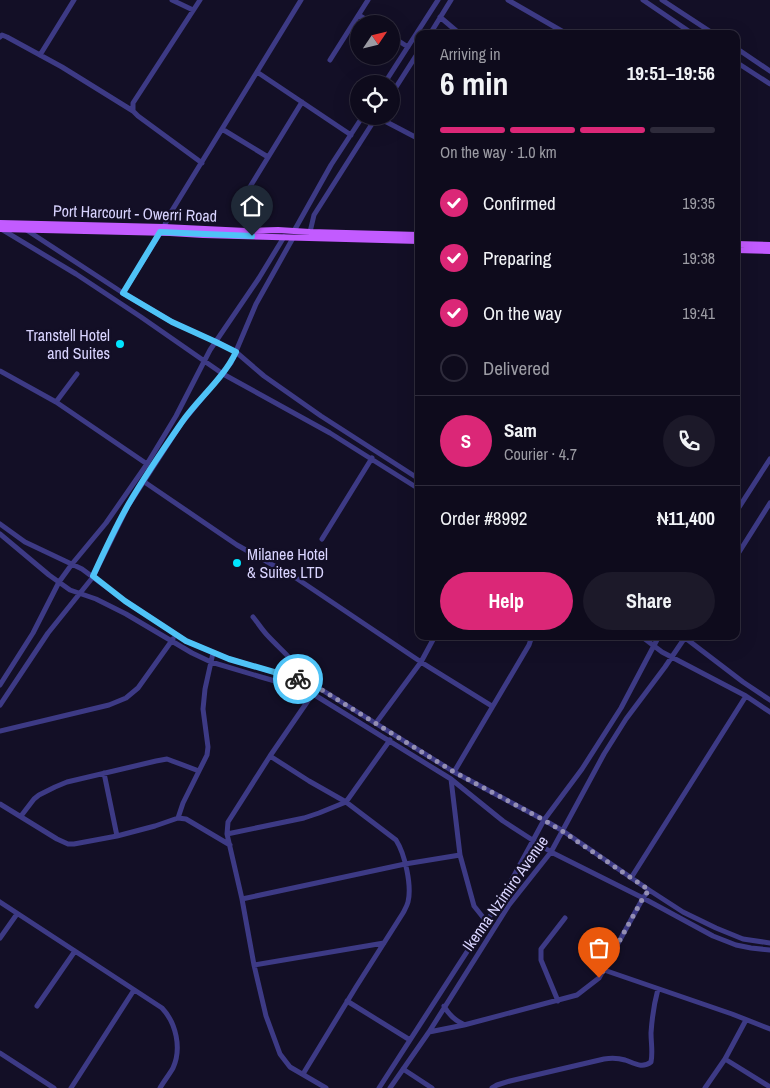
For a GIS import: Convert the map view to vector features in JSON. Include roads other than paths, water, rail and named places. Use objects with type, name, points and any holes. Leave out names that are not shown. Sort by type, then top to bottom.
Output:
[{"type":"main road","name":"Port Harcourt - Owerri Road","points":[[0,223],[162,230],[203,235],[284,237],[310,232],[415,234]]},
{"type":"main road","name":"Port Harcourt - Owerri Road","points":[[0,229],[278,230],[293,234],[415,241]]},
{"type":"main road","points":[[740,244],[770,245]]},
{"type":"main road","points":[[740,250],[770,251]]},
{"type":"street","points":[[40,55],[74,0]]},
{"type":"street","points":[[172,0],[193,10]]},
{"type":"street","points":[[133,111],[133,103],[200,0]]},
{"type":"street","points":[[123,293],[301,0]]},
{"type":"street","points":[[359,15],[368,0]]},
{"type":"street","points":[[419,30],[438,0]]},
{"type":"street","points":[[432,30],[451,0]]},
{"type":"street","points":[[508,0],[559,30]]},
{"type":"street","points":[[643,0],[687,30]]},
{"type":"street","points":[[662,0],[708,30]]},
{"type":"street","points":[[440,17],[455,30]]},
{"type":"street","points":[[330,60],[350,29]]},
{"type":"street","points":[[1,35],[7,36],[133,111],[202,163]]},
{"type":"street","points":[[390,75],[415,36]]},
{"type":"street","points":[[400,42],[408,47]]},
{"type":"street","points":[[740,51],[770,71]]},
{"type":"street","points":[[400,80],[415,57]]},
{"type":"street","points":[[740,65],[770,84]]},
{"type":"street","points":[[257,72],[351,135]]},
{"type":"street","points":[[245,195],[302,102]]},
{"type":"street","points":[[0,705],[48,633],[93,576],[128,506],[188,414],[231,363],[256,304],[293,234],[357,125]]},
{"type":"street","points":[[310,232],[314,215],[371,125]]},
{"type":"street","points":[[393,125],[415,138]]},
{"type":"street","points":[[222,129],[268,157]]},
{"type":"street","points":[[0,229],[76,274],[223,374],[330,433],[415,485]]},
{"type":"street","points":[[25,229],[123,293],[172,322],[236,352],[264,376],[321,416],[415,476]]},
{"type":"street","points":[[0,685],[33,633],[59,582],[106,523],[147,464],[176,416],[216,342],[284,237]]},
{"type":"street","points":[[0,372],[56,402],[147,464]]},
{"type":"street","points":[[56,402],[77,374]]},
{"type":"street","points":[[322,539],[372,458]]},
{"type":"street","points":[[740,506],[770,459]]},
{"type":"street","points":[[143,481],[242,548],[296,578],[421,662],[492,706]]},
{"type":"street","points":[[740,551],[770,503]]},
{"type":"street","points":[[0,524],[25,542],[82,569],[125,601],[186,641],[229,659],[305,681],[318,687],[454,772],[562,831],[683,912],[744,940],[770,943]]},
{"type":"street","points":[[0,534],[70,590],[126,614],[211,662],[296,687],[313,694],[451,779],[503,821],[551,852],[643,898],[713,936],[751,948],[770,950]]},
{"type":"street","points":[[253,617],[266,634],[293,660],[305,681]]},
{"type":"street","points":[[0,731],[109,705],[126,698],[138,688],[176,635]]},
{"type":"street","points":[[376,723],[421,662],[433,640]]},
{"type":"street","points":[[454,772],[531,640]]},
{"type":"street","points":[[646,640],[672,658],[746,696],[770,712]]},
{"type":"street","name":"Ikenna Nzimiro Avenue","points":[[379,1088],[502,896],[544,820],[582,769],[621,708],[656,640]]},
{"type":"street","name":"Ikenna Nzimiro Avenue","points":[[390,1088],[510,905],[551,852],[604,754],[626,718],[672,658],[683,640]]},
{"type":"street","points":[[689,640],[743,682],[770,700]]},
{"type":"street","points":[[178,818],[183,803],[207,755],[208,747],[203,709],[205,689],[213,653]]},
{"type":"street","points":[[318,687],[270,756],[228,822],[227,834],[266,1016],[280,1054],[290,1067],[326,1088]]},
{"type":"street","points":[[631,878],[746,696]]},
{"type":"street","points":[[227,834],[304,818],[346,802],[390,740]]},
{"type":"street","points":[[270,756],[346,802],[396,840],[405,864],[410,890],[408,902],[403,913],[303,1074]]},
{"type":"street","points":[[21,816],[29,804],[39,795],[67,782],[167,759],[199,771]]},
{"type":"street","points":[[104,773],[117,836]]},
{"type":"street","points":[[451,779],[460,854],[474,906],[486,921]]},
{"type":"street","points":[[0,804],[68,844],[117,836],[178,818],[186,819],[230,845]]},
{"type":"street","points":[[242,899],[460,854]]},
{"type":"street","points":[[428,1032],[464,1025],[577,995],[599,978],[649,890]]},
{"type":"street","points":[[0,902],[162,1008],[174,1026],[177,1042],[173,1067],[161,1087]]},
{"type":"street","points":[[0,938],[17,914]]},
{"type":"street","points":[[558,1001],[541,960],[542,948],[565,918]]},
{"type":"street","points":[[254,965],[384,943]]},
{"type":"street","points":[[37,1006],[75,951]]},
{"type":"street","points":[[604,970],[769,1027]]},
{"type":"street","points":[[492,1088],[510,1081],[604,1059],[613,1058],[642,1066],[648,1065],[651,1062],[652,1056],[652,1012],[658,989]]},
{"type":"street","points":[[71,1088],[134,990]]},
{"type":"street","points":[[347,1001],[410,1040]]},
{"type":"street","points":[[444,1006],[454,1019],[464,1025]]},
{"type":"street","points":[[705,1088],[725,1059],[746,1020]]},
{"type":"street","points":[[0,1053],[54,1088]]},
{"type":"street","points":[[725,1059],[770,1087]]},
{"type":"street","points":[[403,1069],[432,1088]]},
{"type":"place","name":"Transtell Hotel and Suites","points":[[120,344]]},
{"type":"place","name":"Milanee Hotel & Suites LTD","points":[[237,563]]}]
